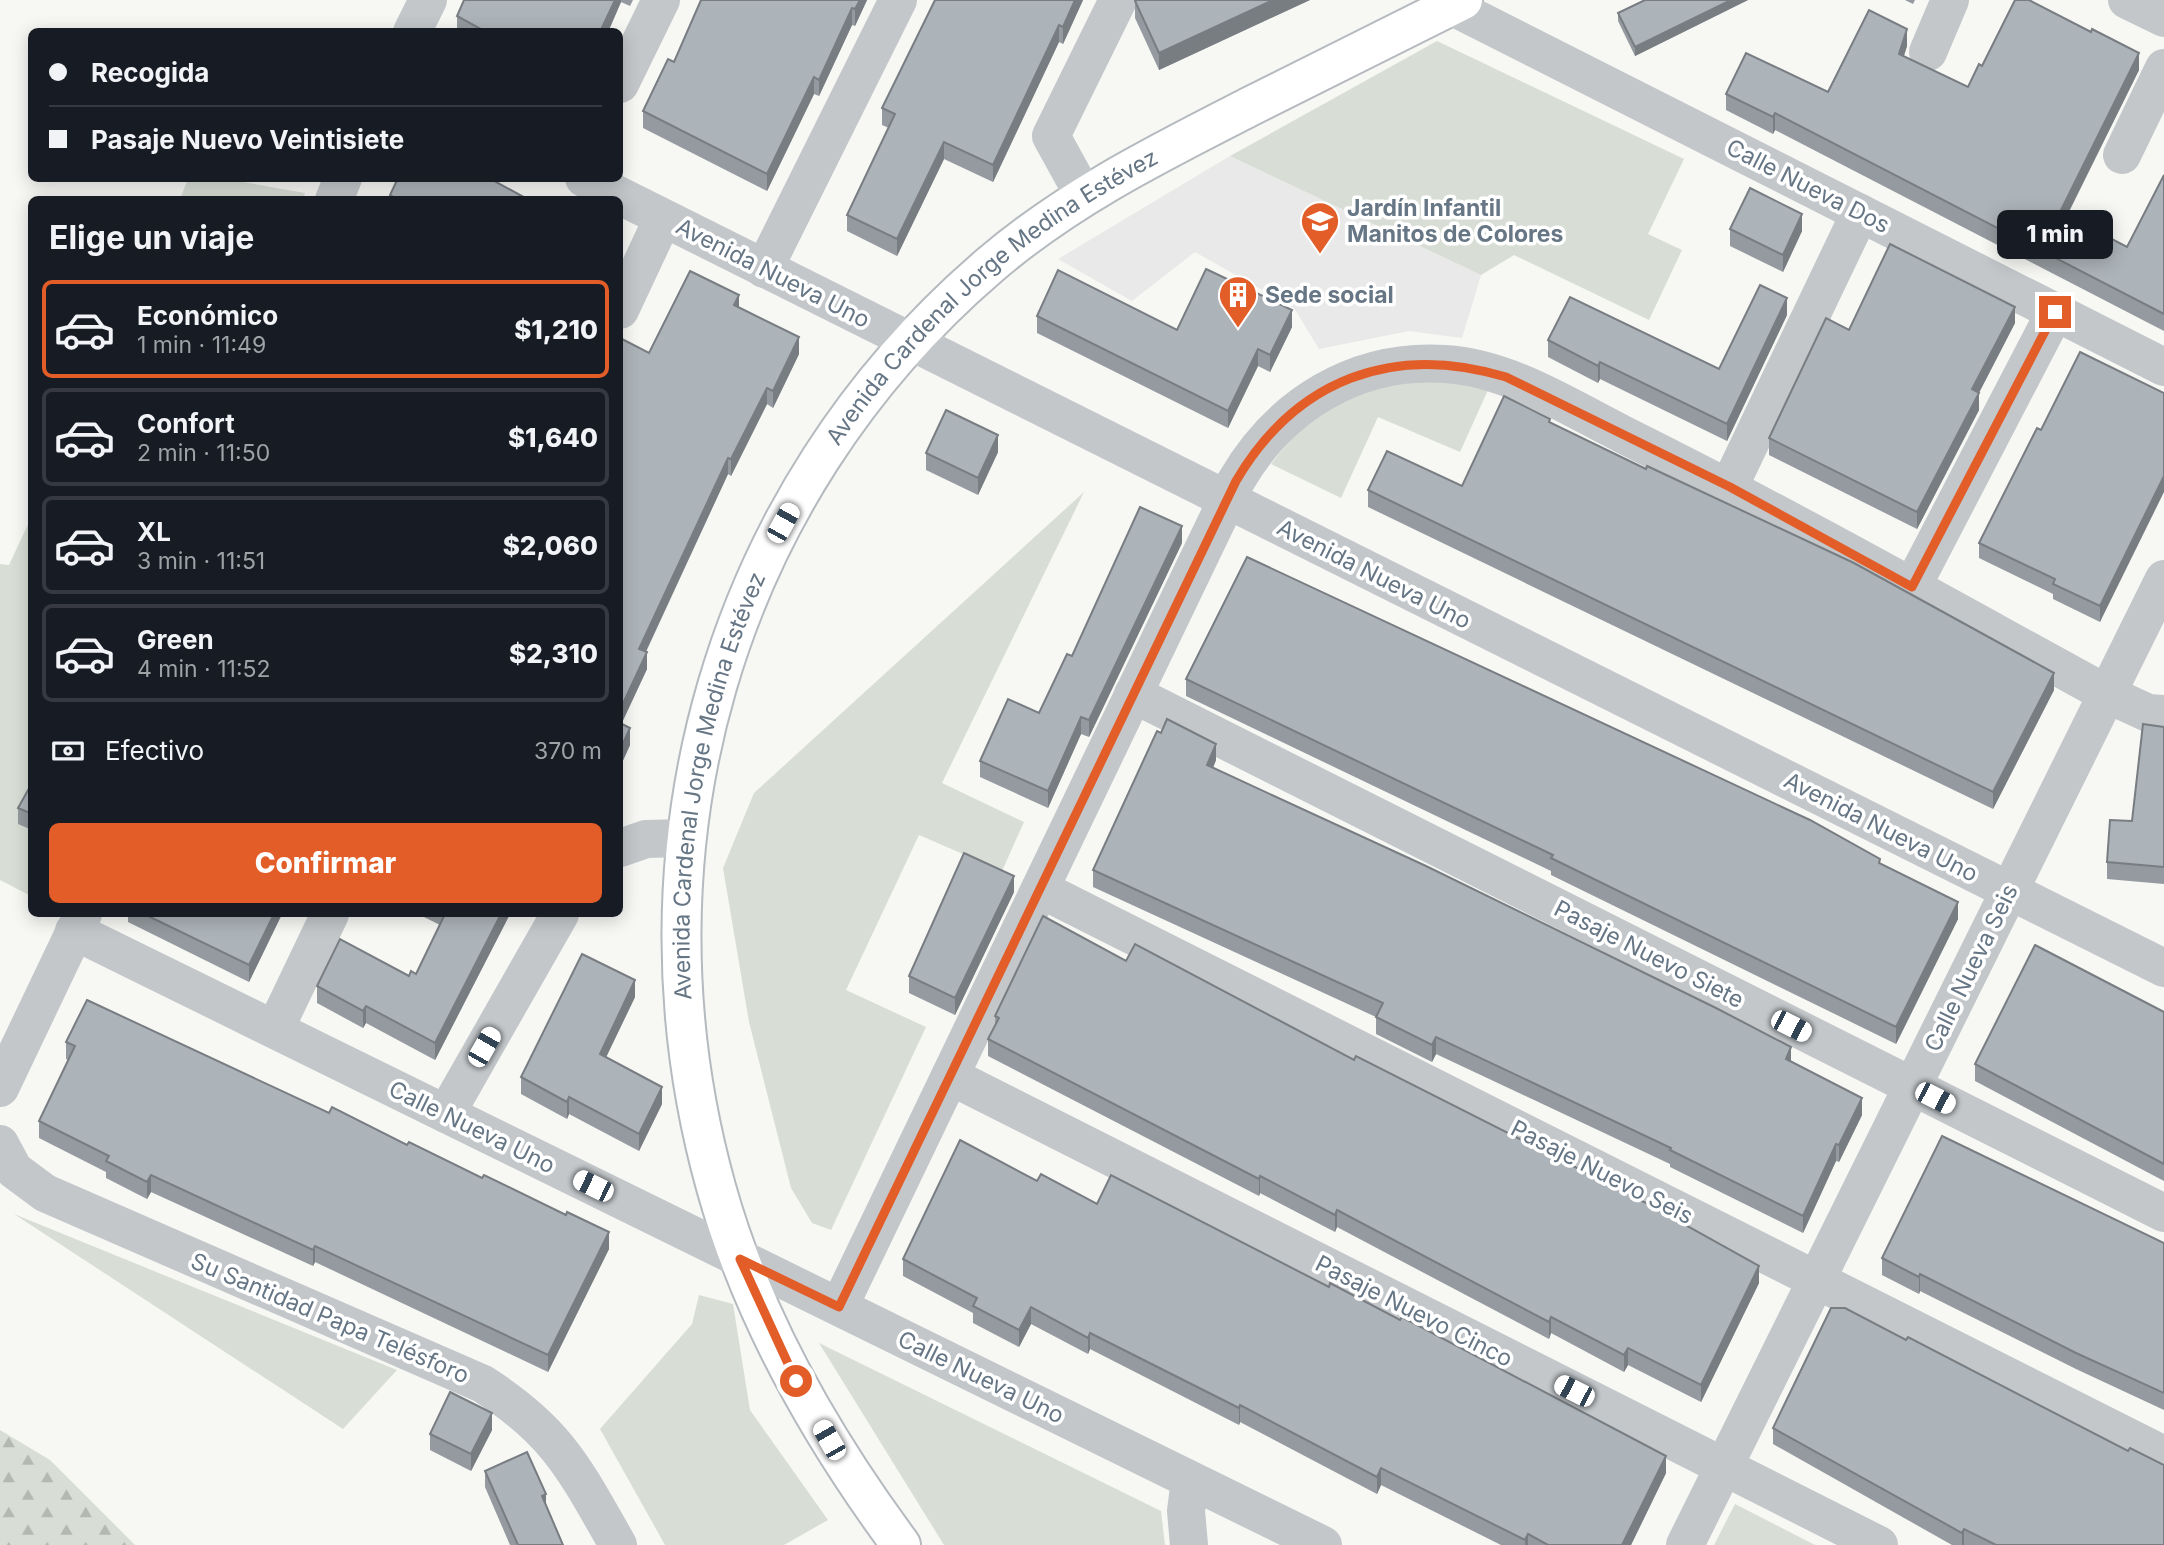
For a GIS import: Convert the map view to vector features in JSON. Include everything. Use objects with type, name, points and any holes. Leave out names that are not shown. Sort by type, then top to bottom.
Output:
[{"type":"street","points":[[414,28],[428,0]]},
{"type":"street","points":[[623,78],[661,0]]},
{"type":"street","points":[[764,269],[898,0]]},
{"type":"street","points":[[1084,196],[1051,136],[1118,0]]},
{"type":"street","points":[[1927,52],[1951,0]]},
{"type":"street","points":[[2127,0],[2164,18]]},
{"type":"street","name":"Avenida Cardenal Jorge Medina Estévez","points":[[901,1545],[839,1457],[771,1333],[740,1259],[717,1191],[699,1122],[687,1052],[680,969],[680,909],[685,838],[694,776],[718,678],[748,595],[773,540],[835,437],[910,342],[991,264],[1084,196],[1160,152],[1457,3]]},
{"type":"street","name":"Calle Nueva Dos","points":[[1457,3],[2164,368]]},
{"type":"street","points":[[2122,155],[2164,68]]},
{"type":"street","name":"Avenida Nueva Uno","points":[[592,182],[620,196]]},
{"type":"street","name":"Avenida Nueva Uno","points":[[623,198],[2164,968]]},
{"type":"street","points":[[1730,487],[1860,213]]},
{"type":"street","points":[[623,304],[663,218]]},
{"type":"street","points":[[1912,587],[2055,312]]},
{"type":"street","points":[[839,1307],[1227,500],[1252,455],[1290,413],[1318,394],[1349,379],[1387,367],[1417,363],[1447,364],[1506,377],[1730,487],[2107,694],[2148,713],[2164,714]]},
{"type":"street","name":"Calle Nueva Seis","points":[[1685,1545],[2164,579]]},
{"type":"street","name":"Pasaje Nuevo Siete","points":[[1133,694],[2164,1213]]},
{"type":"street","points":[[623,847],[646,839],[685,838]]},
{"type":"street","name":"Pasaje Nuevo Seis","points":[[1040,889],[2164,1455]]},
{"type":"street","points":[[275,1029],[329,917]]},
{"type":"street","points":[[446,1114],[558,917]]},
{"type":"street","points":[[0,1088],[79,922]]},
{"type":"street","name":"Calle Nueva Uno","points":[[79,922],[275,1029],[1323,1545]]},
{"type":"street","name":"Pasaje Nuevo Cinco","points":[[950,1076],[1879,1545]]},
{"type":"street","name":"Su Santidad Papa Telésforo","points":[[0,1144],[14,1170],[45,1194],[483,1384],[516,1405],[545,1430],[564,1453],[618,1545]]},
{"type":"street","points":[[1189,1545],[1186,1511],[1190,1480]]},
{"type":"shaded area","name":"Jardín Infantil Manitos de Colores","points":[[1230,156],[1481,275],[1462,338],[1409,331],[1319,349],[1294,308],[1195,252],[1132,301],[1058,259]]},
{"type":"green space","points":[[1437,41],[1684,159],[1648,234],[1682,250],[1649,320],[1514,255],[1481,275],[1230,156]]},
{"type":"green space","points":[[187,182],[243,182],[305,193],[304,196],[181,196]]},
{"type":"green space","points":[[1440,380],[1488,390],[1460,452],[1378,417],[1341,498],[1271,464],[1308,425],[1345,400],[1388,387]]},
{"type":"green space","points":[[1084,492],[942,783],[1024,822],[1002,871],[919,835],[846,990],[926,1027],[831,1230],[812,1223],[791,1188],[749,1022],[723,868],[754,793]]},
{"type":"green space","points":[[28,524],[28,894],[0,880],[0,564],[9,565]]},
{"type":"green space","points":[[14,1214],[397,1370],[343,1429]]},
{"type":"green space","points":[[699,1295],[733,1304],[750,1410],[828,1520],[784,1545],[665,1545],[600,1429],[692,1324]]},
{"type":"green space","points":[[819,1343],[1161,1511],[1165,1545],[944,1545]]},
{"type":"green space","points":[[0,1430],[50,1460],[135,1545],[0,1545]]},
{"type":"green space","points":[[1735,1504],[1815,1545],[1714,1545]]},
{"type":"building","points":[[464,0],[615,0],[602,28],[479,28],[457,16]]},
{"type":"building","points":[[701,0],[860,0],[855,9],[852,8],[819,80],[814,77],[767,174],[643,111],[668,59],[674,62]]},
{"type":"building","points":[[935,0],[1075,0],[1063,27],[1059,25],[993,165],[944,142],[897,239],[847,215],[895,114],[882,108]]},
{"type":"building","points":[[1273,0],[1159,53],[1135,1]]},
{"type":"building","points":[[1645,0],[1731,0],[1635,47],[1618,13]]},
{"type":"building","points":[[2015,0],[2029,0],[2139,53],[2060,212],[2127,247],[2164,175],[2164,314],[1775,113],[1773,117],[1726,94],[1746,53],[1828,92],[1869,10],[1907,29],[1899,54],[1968,87],[1979,64],[1982,66]]},
{"type":"building","points":[[396,182],[496,182],[522,196],[392,196]]},
{"type":"building","points":[[1750,188],[1802,214],[1783,255],[1730,229]]},
{"type":"building","points":[[1890,244],[2015,307],[1972,389],[1979,393],[1917,512],[1769,438],[1826,318],[1849,330]]},
{"type":"building","points":[[1206,269],[1292,310],[1270,355],[1258,349],[1228,411],[1037,316],[1058,270],[1177,330]]},
{"type":"building","points":[[690,271],[739,295],[734,305],[799,337],[773,391],[767,388],[731,459],[728,458],[639,649],[647,652],[623,704],[623,340],[649,353]]},
{"type":"building","points":[[1760,285],[1787,298],[1727,424],[1600,362],[1598,366],[1548,340],[1570,297],[1719,369]]},
{"type":"building","points":[[2080,352],[2164,393],[2164,476],[2100,606],[2053,584],[2055,579],[1979,543],[2037,428],[2041,430]]},
{"type":"building","points":[[1504,396],[1550,419],[1549,422],[1646,469],[1647,466],[1854,563],[2054,673],[1993,792],[1368,490],[1387,451],[1462,486]]},
{"type":"building","points":[[946,410],[998,435],[978,478],[926,453]]},
{"type":"building","points":[[1140,507],[1182,526],[1089,720],[1081,717],[1048,791],[980,761],[1008,699],[1039,713],[1067,654],[1072,656]]},
{"type":"building","points":[[1247,557],[1810,820],[1880,859],[1879,863],[1958,902],[1896,1027],[1551,858],[1553,855],[1186,679]]},
{"type":"building","points":[[1167,719],[1216,744],[1207,765],[1426,866],[1716,1008],[1791,1047],[1786,1059],[1862,1098],[1839,1145],[1836,1144],[1803,1216],[1670,1150],[1671,1148],[1436,1037],[1432,1045],[1376,1017],[1383,1003],[1093,870],[1157,731],[1161,733]]},
{"type":"building","points":[[623,724],[630,728],[623,743]]},
{"type":"building","points":[[2143,724],[2164,727],[2164,867],[2107,862],[2110,820],[2132,821]]},
{"type":"building","points":[[28,790],[28,812],[18,808]]},
{"type":"building","points":[[964,853],[1014,876],[955,998],[909,976]]},
{"type":"building","points":[[1043,916],[1126,961],[1135,944],[1354,1060],[1356,1056],[1644,1202],[1759,1266],[1701,1385],[1628,1348],[1624,1355],[1551,1317],[1549,1322],[1337,1210],[1335,1215],[1260,1176],[1259,1179],[988,1039],[999,1018],[995,1016]]},
{"type":"building","points":[[150,917],[273,917],[249,965]]},
{"type":"building","points":[[444,917],[499,917],[435,1043],[366,1006],[363,1011],[317,986],[340,939],[409,976],[411,971],[416,974]]},
{"type":"building","points":[[2035,945],[2164,1012],[2164,1164],[1975,1064]]},
{"type":"building","points":[[582,954],[635,980],[600,1054],[662,1087],[639,1134],[569,1097],[567,1102],[521,1077]]},
{"type":"building","points":[[87,1000],[329,1113],[332,1107],[407,1145],[409,1142],[482,1178],[484,1175],[566,1215],[567,1212],[609,1232],[548,1355],[315,1246],[313,1250],[151,1175],[147,1182],[106,1161],[109,1156],[39,1121],[75,1046],[66,1042]]},
{"type":"building","points":[[1942,1136],[2164,1243],[2164,1393],[1882,1258]]},
{"type":"building","points":[[960,1140],[1037,1181],[1041,1174],[1097,1204],[1111,1175],[1329,1287],[1330,1283],[1400,1320],[1402,1317],[1666,1456],[1622,1545],[1548,1545],[1528,1534],[1525,1540],[1381,1468],[1377,1477],[1240,1405],[1239,1408],[1090,1333],[1088,1338],[1031,1307],[1019,1330],[973,1306],[977,1298],[903,1259]]},
{"type":"building","points":[[1831,1308],[1845,1308],[1906,1340],[1908,1337],[2128,1451],[2130,1448],[2164,1465],[2164,1545],[1996,1545],[1964,1529],[1962,1533],[1773,1428]]},
{"type":"building","points":[[450,1392],[492,1413],[471,1454],[430,1434]]},
{"type":"building","points":[[527,1452],[546,1494],[542,1496],[563,1545],[518,1545],[485,1471]]},
{"type":"place","name":"Jardín Infantil Manitos de Colores","points":[[1320,255]]},
{"type":"place","name":"Sede social","points":[[1238,329]]},
{"type":"route","points":[[796,1381],[771,1333],[740,1259],[839,1307],[1236,481],[1266,437],[1290,413],[1318,394],[1349,379],[1387,367],[1417,363],[1447,364],[1506,377],[1730,487],[1912,587],[2055,312]]}]
